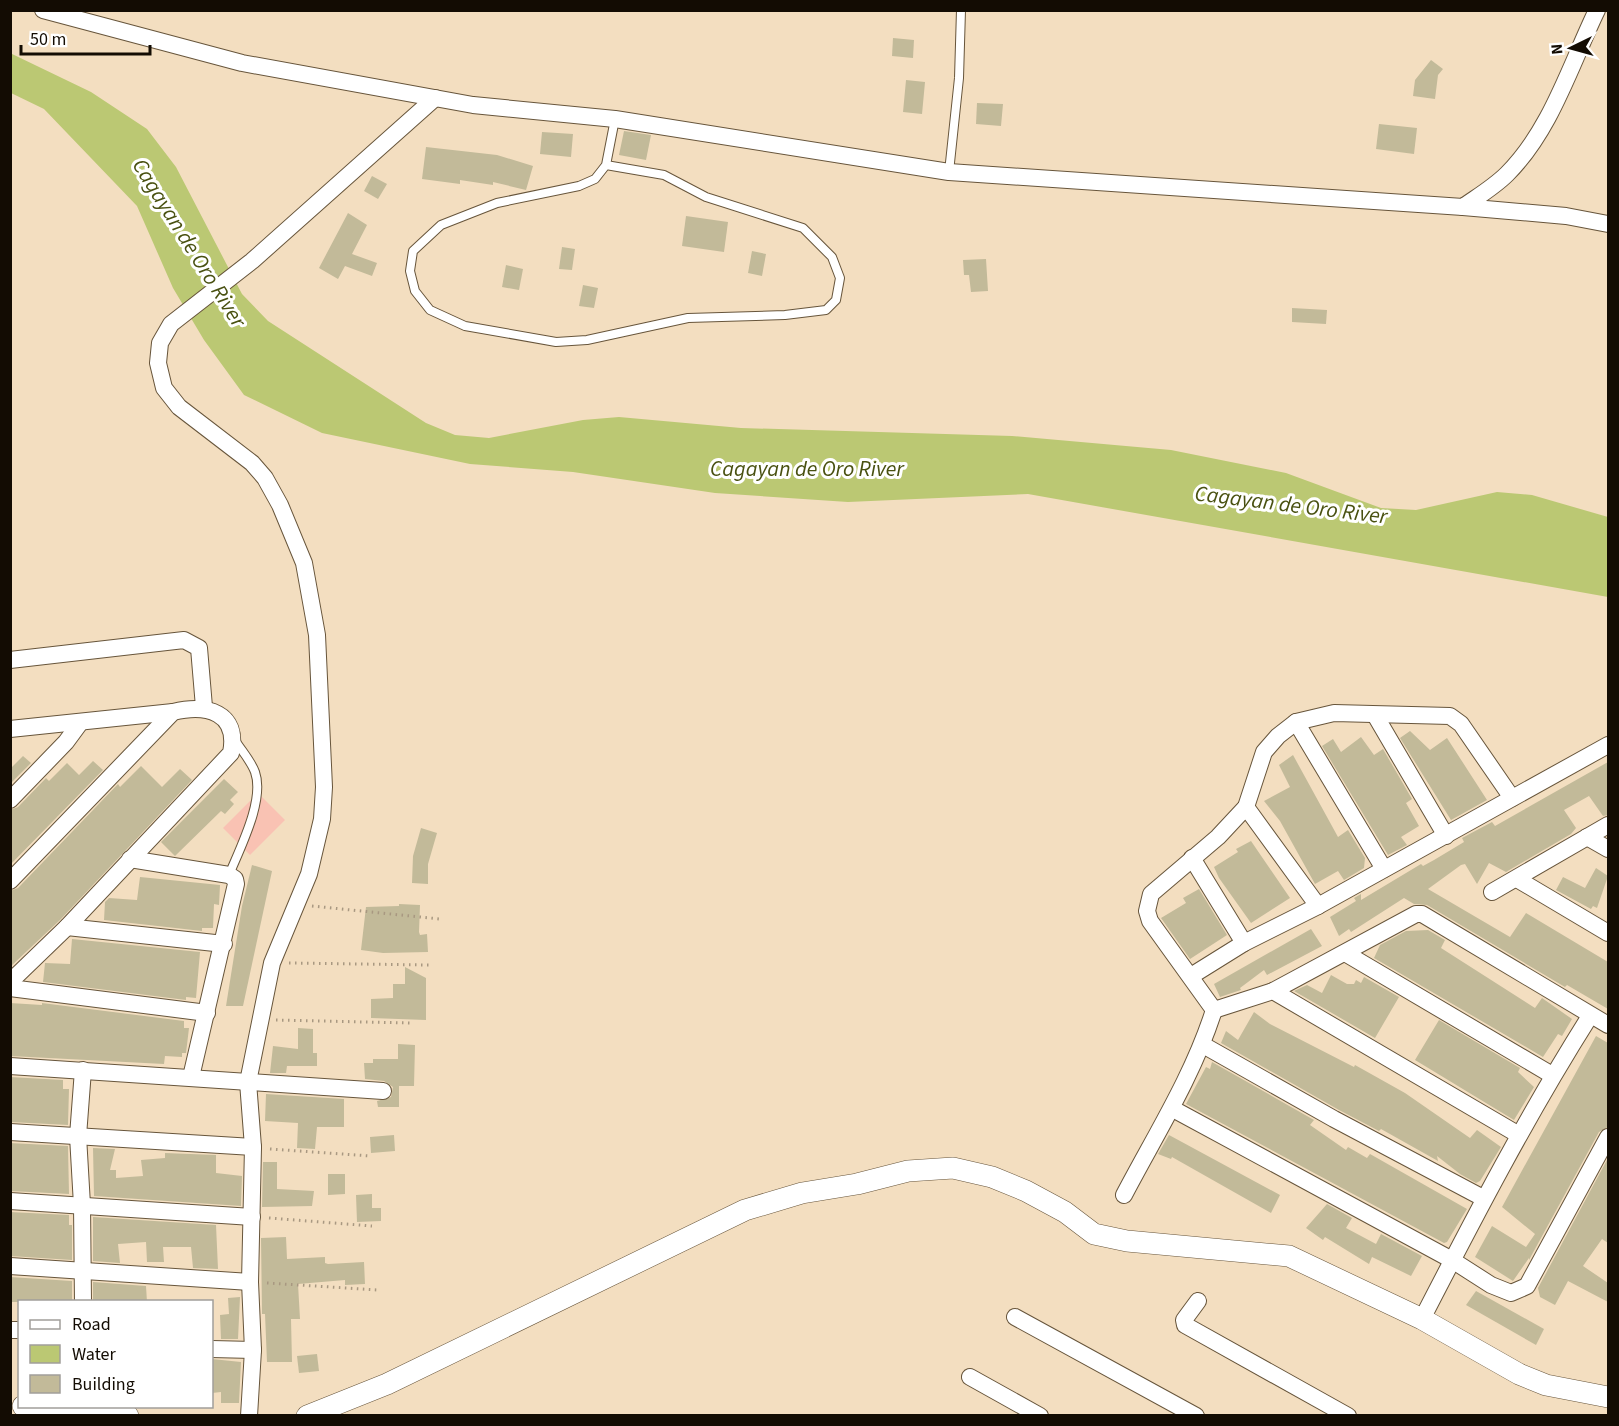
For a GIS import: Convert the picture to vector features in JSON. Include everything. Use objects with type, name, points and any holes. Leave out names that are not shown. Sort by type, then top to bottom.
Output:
[{"type":"street","points":[[43,10],[242,63],[435,98],[498,109],[615,119],[949,172],[1462,207],[1566,216],[1608,224]]},
{"type":"street","points":[[1462,207],[1505,176],[1524,155],[1547,121],[1597,10]]},
{"type":"street","points":[[249,1416],[253,1350],[250,1282],[254,1148],[248,1082],[272,963],[309,874],[318,844],[324,787],[317,635],[306,574],[294,536],[265,478],[252,464],[179,407],[165,388],[158,363],[160,343],[171,324],[252,261],[435,98]]},
{"type":"street","points":[[10,660],[184,640],[199,648],[204,708]]},
{"type":"street","points":[[10,729],[204,708],[212,710],[229,724],[234,739],[231,753],[208,781],[129,859],[67,927],[10,982]]},
{"type":"street","points":[[10,881],[173,712]]},
{"type":"street","points":[[1214,1010],[1149,921],[1147,911],[1151,894],[1218,837],[1246,807],[1264,752],[1278,736],[1296,722],[1334,712],[1375,716],[1392,713],[1450,716],[1461,724],[1512,798]]},
{"type":"street","points":[[1375,716],[1446,836]]},
{"type":"street","points":[[1296,722],[1384,869]]},
{"type":"street","points":[[10,800],[66,742],[80,723]]},
{"type":"street","points":[[1191,976],[1244,943],[1318,906],[1608,745]]},
{"type":"street","points":[[1246,807],[1318,906]]},
{"type":"street","points":[[1492,892],[1608,825]]},
{"type":"street","points":[[1587,837],[1608,849]]},
{"type":"street","points":[[1192,858],[1244,943]]},
{"type":"street","points":[[129,859],[229,875],[236,884],[224,944],[191,1077]]},
{"type":"street","points":[[1517,879],[1608,933]]},
{"type":"street","points":[[1214,1010],[1273,992],[1412,915],[1422,914],[1608,1025]]},
{"type":"street","points":[[67,927],[224,944]]},
{"type":"street","points":[[1346,953],[1552,1075]]},
{"type":"street","points":[[10,988],[207,1013]]},
{"type":"street","points":[[1273,992],[1520,1135]]},
{"type":"street","points":[[1124,1195],[1173,1109],[1203,1045],[1214,1010]]},
{"type":"street","points":[[1422,1319],[1483,1198],[1552,1075],[1590,1016]]},
{"type":"street","points":[[1203,1045],[1334,1119],[1483,1198]]},
{"type":"street","points":[[10,1066],[384,1091]]},
{"type":"street","points":[[83,1070],[78,1136],[84,1300]]},
{"type":"street","points":[[1173,1109],[1452,1260],[1491,1285],[1511,1293],[1527,1286],[1608,1137]]},
{"type":"street","points":[[10,1132],[254,1148]]},
{"type":"street","points":[[307,1416],[387,1384],[745,1210],[802,1193],[857,1184],[908,1171],[953,1168],[992,1177],[1026,1191],[1065,1212],[1094,1234],[1127,1241],[1289,1256],[1422,1319],[1519,1374],[1546,1385],[1608,1397]]},
{"type":"street","points":[[10,1201],[252,1217]]},
{"type":"street","points":[[10,1266],[250,1282]]},
{"type":"street","points":[[1198,1301],[1184,1320],[1185,1325],[1348,1416]]},
{"type":"street","points":[[1015,1317],[1196,1416]]},
{"type":"street","points":[[213,1348],[253,1350]]},
{"type":"street","points":[[970,1377],[1040,1416]]},
{"type":"street","points":[[45,1408],[128,1416]]},
{"type":"lane","points":[[949,172],[959,78],[962,10]]},
{"type":"lane","points":[[606,165],[664,175],[706,197],[803,228],[832,257],[840,278],[836,300],[826,310],[785,315],[688,318],[587,340],[556,342],[465,326],[430,310],[415,291],[410,271],[413,251],[441,225],[497,202],[579,186],[595,180],[606,165],[615,119]]},
{"type":"lane","points":[[229,875],[256,801],[258,781],[254,769],[234,739]]},
{"type":"path","points":[[295,904],[440,919]]},
{"type":"path","points":[[272,963],[429,965]]},
{"type":"path","points":[[259,1020],[410,1023]]},
{"type":"path","points":[[254,1148],[371,1156]]},
{"type":"path","points":[[252,1217],[372,1226]]},
{"type":"path","points":[[250,1282],[378,1290]]},
{"type":"shaded area","points":[[258,793],[285,820],[250,855],[223,828]]},
{"type":"water","name":"Cagayan de Oro River","points":[[10,53],[91,92],[147,129],[176,167],[242,294],[268,321],[426,423],[455,435],[489,438],[583,420],[619,417],[741,428],[1012,436],[1171,450],[1286,473],[1381,508],[1416,510],[1497,492],[1532,495],[1608,517],[1608,597],[1028,494],[848,502],[715,493],[573,472],[470,464],[322,433],[244,395],[204,340],[173,288],[137,206],[44,109],[11,93]]},
{"type":"building","points":[[893,38],[914,40],[913,58],[892,56]]},
{"type":"building","points":[[1431,60],[1443,69],[1438,75],[1435,99],[1413,96],[1415,80]]},
{"type":"building","points":[[906,80],[925,82],[922,114],[903,112]]},
{"type":"building","points":[[977,103],[1003,104],[1001,126],[976,124]]},
{"type":"building","points":[[1379,124],[1417,128],[1414,154],[1376,149]]},
{"type":"building","points":[[624,131],[651,135],[646,160],[619,155]]},
{"type":"building","points":[[542,132],[573,134],[571,157],[540,154]]},
{"type":"building","points":[[426,147],[497,155],[533,166],[526,190],[493,182],[493,185],[460,180],[460,184],[422,179]]},
{"type":"building","points":[[372,176],[387,184],[378,199],[364,191]]},
{"type":"building","points":[[348,213],[367,225],[352,254],[377,263],[372,276],[345,266],[338,279],[319,268]]},
{"type":"building","points":[[686,216],[728,222],[724,252],[682,246]]},
{"type":"building","points":[[562,247],[575,249],[572,270],[559,269]]},
{"type":"building","points":[[752,251],[766,254],[762,276],[748,273]]},
{"type":"building","points":[[986,259],[988,291],[971,292],[969,275],[964,275],[963,260]]},
{"type":"building","points":[[506,265],[523,269],[519,290],[502,287]]},
{"type":"building","points":[[583,285],[598,288],[594,308],[579,306]]},
{"type":"building","points":[[1292,308],[1327,310],[1326,324],[1292,322]]},
{"type":"building","points":[[1410,731],[1430,750],[1447,738],[1487,800],[1451,820],[1400,738]]},
{"type":"building","points":[[1361,737],[1374,755],[1383,749],[1412,799],[1406,803],[1419,826],[1401,837],[1407,845],[1388,855],[1322,746],[1333,739],[1341,752]]},
{"type":"building","points":[[1293,755],[1338,837],[1348,830],[1365,858],[1364,868],[1344,880],[1338,871],[1315,884],[1280,821],[1264,801],[1290,787],[1279,765]]},
{"type":"building","points":[[23,756],[31,763],[10,784],[10,769]]},
{"type":"building","points":[[93,761],[103,770],[10,865],[10,810],[18,807],[46,778],[49,781],[67,763],[79,775]]},
{"type":"building","points":[[1608,762],[1608,815],[1603,816],[1589,796],[1564,810],[1576,828],[1571,834],[1506,872],[1489,863],[1477,884],[1465,864],[1428,889],[1510,937],[1526,913],[1608,962],[1608,1009],[1567,985],[1565,987],[1427,905],[1414,904],[1404,898],[1351,932],[1349,929],[1339,936],[1330,917],[1356,901],[1354,898],[1361,894],[1361,900],[1421,864],[1423,866],[1464,842],[1462,838],[1492,822],[1495,826]]},
{"type":"building","points":[[141,766],[162,787],[180,769],[192,780],[60,920],[10,967],[10,891],[18,888],[118,784],[120,787]]},
{"type":"building","points":[[224,779],[238,792],[230,800],[234,804],[225,814],[221,811],[175,856],[161,842]]},
{"type":"building","points":[[421,828],[437,833],[428,864],[428,884],[412,883],[413,856]]},
{"type":"building","points":[[1251,841],[1290,898],[1251,923],[1219,878],[1214,867],[1238,852],[1236,849]]},
{"type":"building","points":[[252,865],[272,871],[243,1006],[226,1006],[242,906]]},
{"type":"building","points":[[1596,868],[1608,876],[1597,908],[1593,906],[1591,909],[1556,890],[1563,877],[1585,888]]},
{"type":"building","points":[[140,877],[220,885],[219,905],[214,904],[213,928],[202,928],[202,931],[104,920],[105,902],[109,898],[137,900]]},
{"type":"building","points":[[1199,889],[1227,935],[1190,959],[1161,918],[1186,903],[1183,898]]},
{"type":"building","points":[[399,904],[420,905],[419,932],[420,935],[427,934],[428,952],[383,953],[361,950],[366,907],[399,906]]},
{"type":"building","points":[[1311,929],[1322,946],[1267,975],[1264,970],[1240,988],[1241,990],[1220,997],[1214,984]]},
{"type":"building","points":[[1428,930],[1445,940],[1441,948],[1535,1008],[1542,998],[1572,1019],[1562,1036],[1558,1034],[1543,1057],[1374,958],[1380,945],[1406,931]]},
{"type":"building","points":[[72,939],[200,952],[196,998],[186,997],[186,1000],[43,982],[45,963],[70,964]]},
{"type":"building","points":[[405,967],[426,978],[426,1020],[371,1018],[371,999],[393,998],[393,984],[405,984]]},
{"type":"building","points":[[1331,975],[1347,984],[1354,984],[1356,980],[1361,983],[1364,977],[1399,997],[1375,1038],[1294,991],[1307,985],[1322,993]]},
{"type":"building","points":[[10,1003],[42,1005],[42,1003],[184,1021],[184,1028],[189,1028],[186,1053],[182,1053],[182,1057],[165,1056],[164,1064],[10,1056]]},
{"type":"building","points":[[1254,1012],[1270,1024],[1354,1067],[1355,1065],[1405,1093],[1470,1138],[1477,1130],[1501,1147],[1480,1181],[1476,1183],[1437,1156],[1438,1161],[1381,1129],[1379,1131],[1339,1110],[1221,1043],[1226,1031],[1238,1040]]},
{"type":"building","points":[[1439,1020],[1520,1068],[1518,1072],[1534,1087],[1514,1120],[1415,1060]]},
{"type":"building","points":[[298,1028],[313,1029],[313,1053],[317,1053],[317,1066],[287,1066],[286,1073],[270,1073],[273,1046],[298,1049]]},
{"type":"building","points":[[1596,1036],[1608,1043],[1608,1127],[1599,1132],[1529,1260],[1529,1258],[1513,1281],[1475,1257],[1492,1226],[1526,1247],[1535,1234],[1502,1207]]},
{"type":"building","points":[[398,1044],[415,1045],[414,1086],[399,1086],[399,1107],[378,1107],[377,1101],[391,1097],[393,1087],[384,1081],[365,1079],[364,1063],[373,1063],[373,1059],[398,1059]]},
{"type":"building","points":[[1212,1062],[1314,1120],[1310,1125],[1346,1150],[1348,1147],[1367,1158],[1370,1154],[1467,1209],[1447,1242],[1444,1243],[1186,1104],[1206,1067],[1210,1069]]},
{"type":"building","points":[[10,1077],[63,1080],[63,1089],[69,1089],[68,1125],[10,1122]]},
{"type":"building","points":[[266,1094],[344,1099],[344,1127],[317,1127],[315,1149],[297,1148],[298,1123],[265,1121]]},
{"type":"building","points":[[394,1135],[395,1151],[371,1153],[370,1137]]},
{"type":"building","points":[[1169,1135],[1280,1195],[1271,1213],[1172,1157],[1171,1159],[1158,1154]]},
{"type":"building","points":[[10,1143],[68,1146],[69,1194],[10,1191]]},
{"type":"building","points":[[93,1148],[115,1149],[110,1170],[116,1170],[116,1178],[143,1176],[141,1160],[165,1158],[165,1153],[216,1155],[216,1173],[242,1176],[241,1206],[94,1196]]},
{"type":"building","points":[[1608,1158],[1608,1243],[1602,1239],[1583,1266],[1608,1283],[1608,1302],[1568,1281],[1555,1305],[1540,1297],[1538,1288]]},
{"type":"building","points":[[263,1162],[277,1162],[277,1189],[314,1191],[312,1206],[262,1207]]},
{"type":"building","points":[[328,1174],[345,1174],[345,1194],[328,1195]]},
{"type":"building","points":[[372,1194],[372,1208],[381,1208],[381,1221],[357,1222],[356,1195]]},
{"type":"building","points":[[1327,1204],[1352,1218],[1346,1228],[1376,1244],[1381,1234],[1422,1256],[1411,1276],[1372,1257],[1369,1264],[1325,1237],[1323,1240],[1306,1228]]},
{"type":"building","points":[[10,1212],[69,1215],[69,1225],[72,1225],[72,1260],[10,1256]]},
{"type":"building","points":[[93,1217],[216,1225],[218,1269],[193,1268],[191,1247],[163,1247],[164,1262],[147,1262],[146,1242],[118,1244],[120,1263],[93,1261]]},
{"type":"building","points":[[286,1237],[287,1259],[325,1257],[325,1263],[328,1264],[364,1262],[365,1284],[345,1285],[345,1280],[298,1284],[300,1319],[291,1319],[292,1362],[267,1362],[265,1314],[262,1314],[261,1238]]},
{"type":"building","points":[[10,1277],[72,1281],[72,1300],[10,1302]]},
{"type":"building","points":[[93,1282],[146,1286],[147,1300],[93,1300]]},
{"type":"building","points":[[1476,1291],[1544,1329],[1536,1345],[1466,1305]]},
{"type":"building","points":[[240,1297],[238,1339],[221,1339],[220,1315],[229,1314],[228,1298]]},
{"type":"building","points":[[317,1354],[319,1371],[299,1373],[297,1356]]},
{"type":"building","points":[[213,1359],[241,1362],[239,1403],[221,1403],[221,1392],[213,1393]]}]
